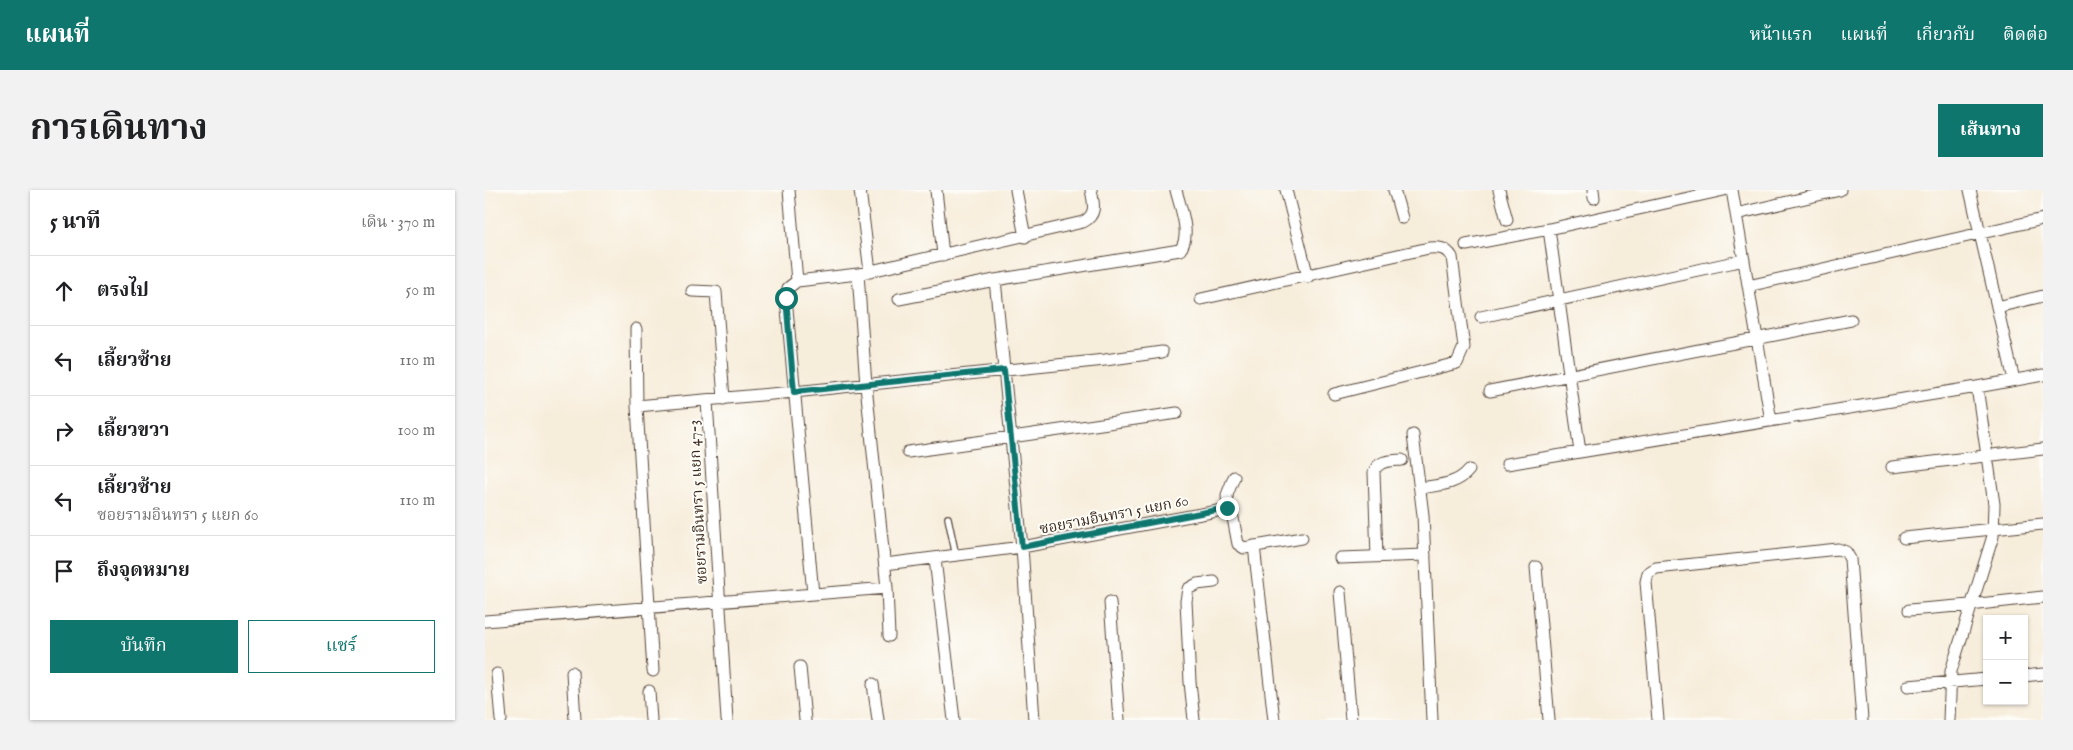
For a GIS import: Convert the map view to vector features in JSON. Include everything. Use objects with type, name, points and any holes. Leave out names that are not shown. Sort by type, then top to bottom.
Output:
[{"type":"street","points":[[789,190],[797,281]]},
{"type":"street","points":[[860,190],[870,272]]},
{"type":"street","points":[[936,190],[943,255]]},
{"type":"street","points":[[1016,190],[1025,237]]},
{"type":"street","points":[[813,594],[786,298],[788,288],[797,281],[870,272],[1083,222],[1090,218],[1094,212],[1091,190]]},
{"type":"street","points":[[899,299],[995,280],[1180,250],[1185,237],[1184,223],[1176,190]]},
{"type":"street","points":[[1286,190],[1308,277]]},
{"type":"street","points":[[1394,190],[1402,218]]},
{"type":"street","points":[[1499,190],[1507,220]]},
{"type":"street","points":[[1466,245],[1549,229],[1724,190]]},
{"type":"street","points":[[1732,190],[1771,421]]},
{"type":"street","points":[[1736,214],[1841,190]]},
{"type":"street","points":[[1970,190],[2014,380]]},
{"type":"street","points":[[1748,286],[2043,219]]},
{"type":"street","points":[[1549,229],[1580,452]]},
{"type":"street","points":[[1201,299],[1308,277],[1429,248],[1442,248],[1447,251],[1452,257],[1464,347],[1457,363],[1334,394]]},
{"type":"street","points":[[1481,317],[1744,260]]},
{"type":"street","points":[[858,274],[866,385],[885,564],[889,636]]},
{"type":"street","points":[[995,280],[1022,547],[1034,720]]},
{"type":"street","points":[[691,291],[716,292],[724,399]]},
{"type":"street","points":[[1997,307],[2043,296]]},
{"type":"street","points":[[1490,392],[1851,320]]},
{"type":"street","points":[[635,329],[637,406],[653,671]]},
{"type":"street","points":[[637,406],[866,385],[1114,359],[1162,352]]},
{"type":"street","points":[[1507,464],[2043,375]]},
{"type":"street","points":[[1949,720],[1951,671],[1993,536],[1994,504],[1977,387]]},
{"type":"street","name":"ซอยรามอินทรา 5 แยก 47-3","points":[[707,400],[727,720]]},
{"type":"street","points":[[908,452],[1177,413]]},
{"type":"street","points":[[1413,435],[1420,488],[1425,555],[1432,720]]},
{"type":"street","points":[[1892,467],[2043,449]]},
{"type":"street","points":[[1377,557],[1376,467],[1381,462],[1401,460]]},
{"type":"street","points":[[1420,488],[1457,481],[1469,470]]},
{"type":"street","points":[[1234,477],[1227,495],[1227,508],[1232,513],[1238,544],[1244,548],[1302,538]]},
{"type":"street","name":"ซอยรามอินทรา 5 แยก 60","points":[[885,564],[1022,547],[1227,508]]},
{"type":"street","points":[[1904,538],[2043,524]]},
{"type":"street","points":[[1255,546],[1274,720]]},
{"type":"street","points":[[1658,720],[1646,582],[1648,574],[1656,568],[1838,549],[1846,552],[1850,559],[1862,720]]},
{"type":"street","points":[[1340,558],[1425,555]]},
{"type":"street","points":[[935,559],[954,720]]},
{"type":"street","points":[[1536,567],[1549,720]]},
{"type":"street","points":[[1194,720],[1186,601],[1188,589],[1197,584],[1214,582]]},
{"type":"street","points":[[485,621],[649,606],[887,588]]},
{"type":"street","points":[[1340,592],[1351,720]]},
{"type":"street","points":[[1909,610],[2043,597]]},
{"type":"street","points":[[1110,602],[1119,720]]},
{"type":"street","points":[[800,666],[805,720]]},
{"type":"street","points":[[572,672],[575,720]]},
{"type":"street","points":[[497,674],[501,720]]},
{"type":"street","points":[[2028,676],[2043,674]]},
{"type":"street","points":[[1909,686],[1983,679]]},
{"type":"street","points":[[873,684],[878,720]]},
{"type":"street","points":[[649,691],[651,720]]},
{"type":"lane","points":[[948,518],[956,556]]},
{"type":"route","points":[[786,298],[794,392],[1004,370],[1022,547],[1227,508]]}]
